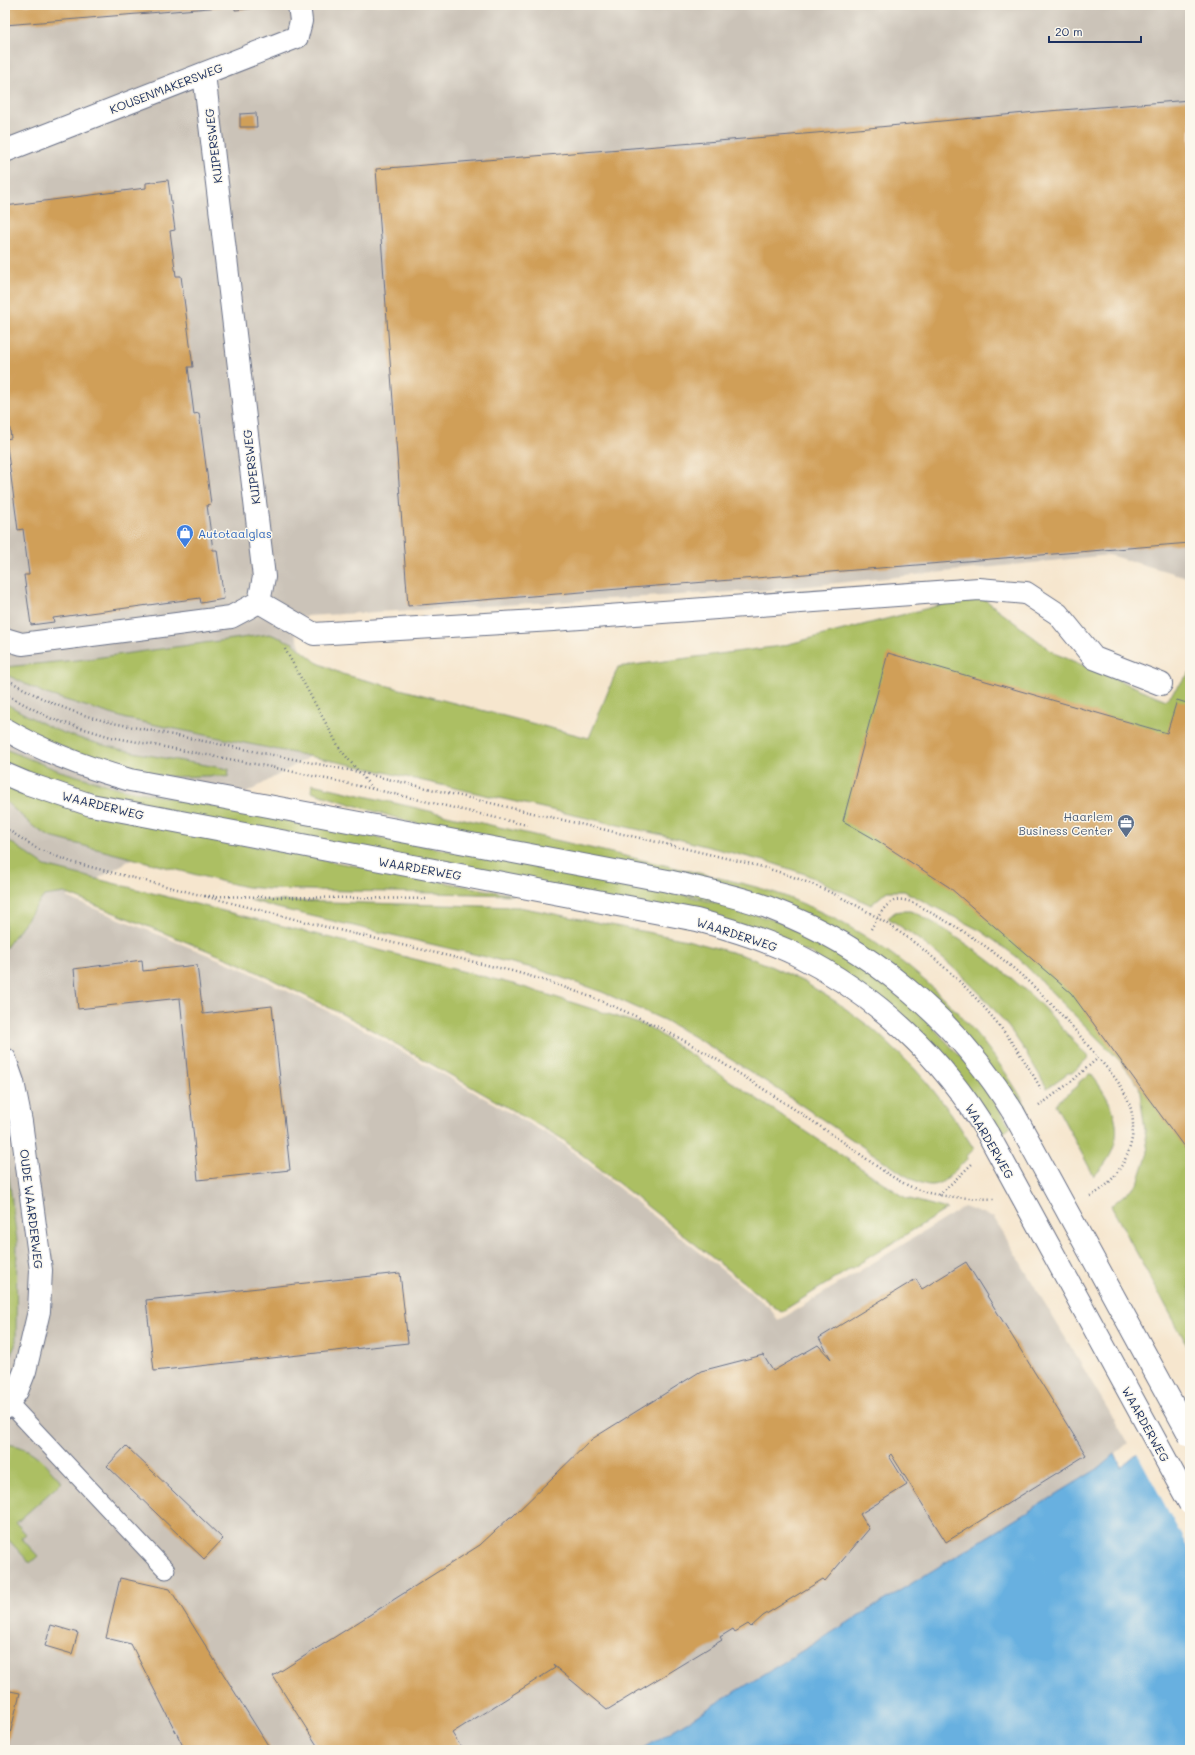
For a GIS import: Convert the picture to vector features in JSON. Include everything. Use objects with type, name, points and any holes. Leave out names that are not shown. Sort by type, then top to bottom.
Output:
[{"type":"main road","name":"KOUSENMAKERSWEG","points":[[5,151],[297,38],[301,21],[299,5]]},
{"type":"main road","name":"KUIPERSWEG","points":[[204,74],[264,577],[259,602]]},
{"type":"main road","points":[[5,639],[22,644],[231,617],[259,602],[314,634],[553,620],[979,589],[1026,593],[1058,614],[1094,658],[1161,684]]},
{"type":"main road","points":[[5,729],[64,758],[96,770],[130,780],[399,832],[668,881],[738,897],[793,917],[862,954],[911,991],[974,1056],[990,1077],[1013,1112],[1190,1436]]},
{"type":"main road","name":"WAARDERWEG","points":[[5,774],[59,795],[104,808],[690,919],[762,940],[793,954],[841,980],[895,1022],[932,1057],[957,1086],[988,1134],[1190,1504]]},
{"type":"main road","name":"OUDE WAARDERWEG","points":[[5,1060],[13,1082],[20,1116],[41,1270],[39,1311],[25,1371],[17,1391],[7,1406]]},
{"type":"lane","points":[[7,1406],[166,1570]]},
{"type":"path","points":[[282,644],[323,722],[340,749],[373,789]]},
{"type":"path","points":[[5,694],[52,719],[112,737],[373,789],[534,826]]},
{"type":"path","points":[[5,828],[38,849],[71,862],[326,927],[512,971],[548,981],[594,997],[668,1031],[814,1122],[911,1187],[939,1196],[998,1200]]},
{"type":"path","points":[[201,896],[434,899]]},
{"type":"path","points":[[865,926],[871,929],[890,903],[895,900],[902,900],[919,906],[963,930],[1001,957],[1039,992],[1073,1027],[1113,1076],[1127,1098],[1133,1132],[1131,1146],[1115,1177],[1106,1186],[1094,1194],[1084,1198]]},
{"type":"path","points":[[1037,1108],[1072,1081],[1098,1058]]},
{"type":"path","points":[[939,1196],[976,1161]]},
{"type":"shaded area","points":[[5,5],[1190,5],[1190,578],[1109,555],[769,590],[289,617],[337,741],[66,897],[245,970],[357,1026],[558,1140],[770,1308],[778,1321],[964,1207],[994,1218],[1128,1443],[1099,1468],[641,1750],[5,1750]]},
{"type":"green space","points":[[979,595],[1054,653],[1166,700],[1190,672],[1190,1350],[1111,1206],[1138,1183],[1148,1152],[1139,1086],[1120,1061],[1017,957],[981,931],[904,891],[887,891],[871,905],[805,874],[772,863],[662,835],[357,766],[127,719],[46,694],[5,674],[5,667],[87,659],[270,634],[293,643],[316,662],[342,674],[589,738],[618,667],[781,646]]},
{"type":"green space","points":[[5,703],[56,730],[76,737],[98,744],[141,754],[229,769],[228,777],[167,776],[125,769],[104,763],[83,756],[43,738],[5,717]]},
{"type":"green space","points":[[5,749],[57,770],[118,788],[684,895],[780,922],[860,965],[913,1006],[972,1069],[1011,1127],[999,1136],[812,953],[114,800],[76,790],[5,763]]},
{"type":"green space","points":[[5,784],[207,837],[514,895],[268,889],[247,887],[224,882],[50,837],[34,827],[5,801]]},
{"type":"green space","points":[[312,784],[764,889],[823,913],[860,933],[894,956],[926,982],[956,1010],[983,1041],[1007,1075],[1029,1111],[1025,1115],[849,936],[406,821],[311,792]]},
{"type":"green space","points":[[5,838],[45,866],[517,985],[649,1027],[906,1198],[947,1209],[781,1312],[561,1138],[354,1020],[241,964],[65,893],[44,896],[5,949]]},
{"type":"green space","points":[[250,900],[519,907],[687,940],[742,955],[766,964],[804,982],[838,1003],[874,1030],[914,1068],[928,1084],[951,1113],[974,1149],[967,1156],[967,1159],[944,1180],[938,1184],[924,1184],[903,1174],[773,1086],[703,1042],[664,1020],[602,992],[537,969],[277,908]]},
{"type":"green space","points":[[910,911],[934,923],[961,940],[1000,969],[1042,1006],[1088,1057],[1087,1059],[1072,1073],[1068,1073],[1047,1088],[1015,1036],[988,1002],[941,957],[924,943],[888,918],[895,912]]},
{"type":"green space","points":[[1091,1074],[1108,1100],[1116,1125],[1116,1138],[1113,1150],[1105,1163],[1094,1176],[1055,1104],[1078,1086],[1079,1082]]},
{"type":"green space","points":[[5,1147],[17,1240],[16,1343],[5,1370]]},
{"type":"green space","points":[[5,1444],[15,1445],[31,1452],[62,1482],[16,1523],[26,1534],[21,1538],[38,1556],[30,1563],[5,1536]]},
{"type":"water","points":[[1190,1408],[1190,1750],[641,1750],[1099,1468],[1115,1454],[1121,1467]]},
{"type":"pier","points":[[1190,1406],[1190,1552],[1136,1451]]},
{"type":"building","points":[[5,5],[233,5],[233,6],[5,25]]},
{"type":"building","points":[[235,5],[258,5],[258,8],[235,10]]},
{"type":"building","points":[[1190,100],[1190,543],[408,606],[376,169],[816,133],[1036,112]]},
{"type":"building","points":[[256,113],[257,127],[240,127],[240,114]]},
{"type":"building","points":[[168,180],[175,230],[170,231],[176,276],[181,276],[193,367],[188,367],[194,414],[199,413],[211,504],[207,505],[213,550],[217,550],[224,599],[201,603],[200,598],[53,618],[54,622],[31,625],[24,575],[29,575],[23,529],[18,530],[6,439],[11,438],[5,393],[5,206],[146,188],[146,183]]},
{"type":"building","points":[[888,653],[1167,733],[1177,700],[1190,704],[1190,1155],[1071,993],[949,887],[878,841],[843,821]]},
{"type":"building","points":[[142,960],[143,971],[197,965],[203,1014],[272,1006],[290,1170],[198,1180],[180,998],[78,1009],[74,969]]},
{"type":"building","points":[[966,1262],[1086,1455],[946,1542],[891,1454],[889,1456],[907,1485],[860,1514],[869,1529],[825,1581],[823,1579],[763,1616],[751,1627],[748,1624],[735,1632],[733,1629],[720,1637],[722,1640],[607,1710],[553,1665],[555,1668],[452,1733],[463,1750],[320,1750],[273,1676],[480,1545],[510,1517],[512,1517],[592,1439],[701,1371],[763,1355],[773,1371],[818,1345],[831,1359],[819,1338],[916,1279],[922,1289]]},
{"type":"building","points":[[400,1273],[408,1343],[154,1371],[146,1300]]},
{"type":"building","points":[[126,1446],[223,1539],[204,1559],[107,1466]]},
{"type":"building","points":[[120,1578],[170,1589],[271,1750],[185,1750],[131,1644],[106,1638]]},
{"type":"building","points":[[51,1625],[78,1633],[72,1654],[45,1646]]},
{"type":"building","points":[[5,1690],[20,1693],[6,1750],[5,1750]]},
{"type":"place","name":"Autotaalglas","points":[[185,548]]},
{"type":"place","name":"Haarlem Business Center","points":[[1126,838]]}]
